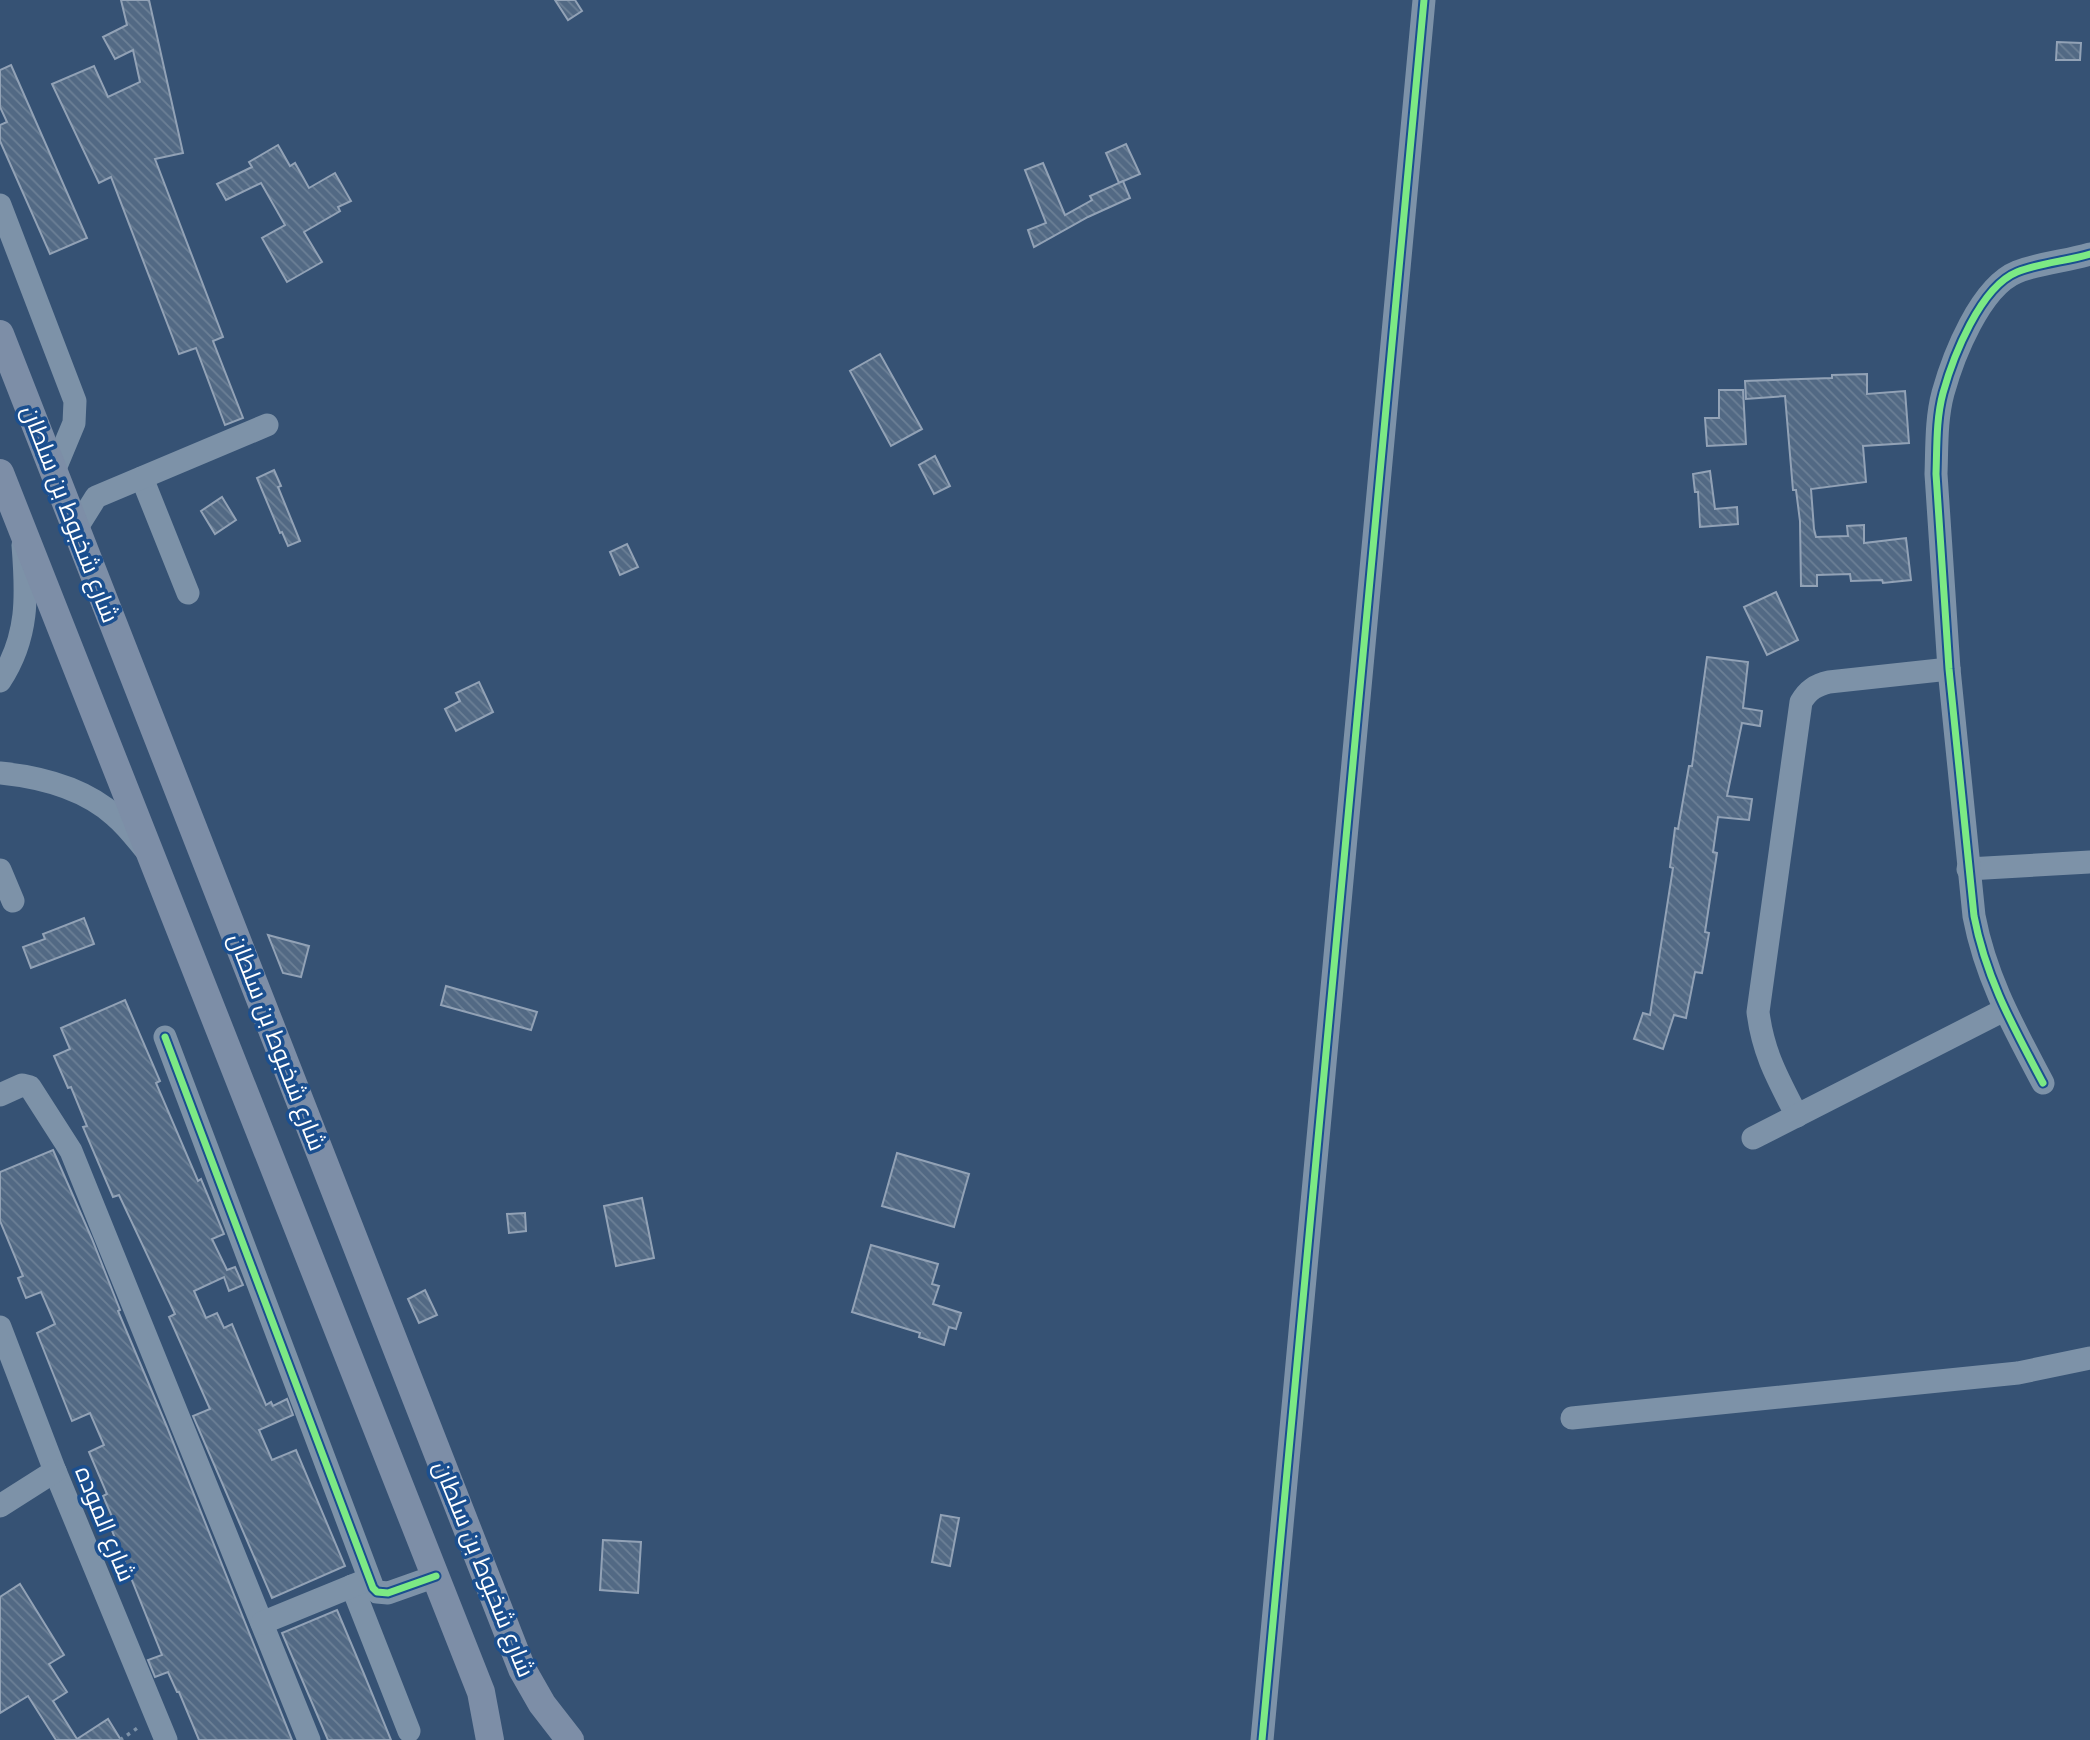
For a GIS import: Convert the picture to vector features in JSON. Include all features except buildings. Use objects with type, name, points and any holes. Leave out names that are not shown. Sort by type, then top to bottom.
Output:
[{"type":"main road","name":"شارع شخبوط بن سلطان","points":[[0,334],[522,1669],[542,1704],[570,1740]]},
{"type":"main road","name":"شارع شخبوط بن سلطان","points":[[0,473],[481,1692],[490,1740]]},
{"type":"street","points":[[1262,1740],[1424,0]]},
{"type":"street","points":[[0,205],[74,391],[76,412],[57,479],[96,497]]},
{"type":"street","points":[[2043,1083],[2004,1010],[1980,949],[1968,869],[1949,669],[1937,442],[1944,393],[1962,343],[1987,297],[2017,272],[2086,252]]},
{"type":"street","points":[[76,529],[96,497],[267,425]]},
{"type":"street","points":[[142,478],[188,593]]},
{"type":"street","points":[[0,681],[12,662],[23,630],[26,587],[21,528]]},
{"type":"street","points":[[1797,1116],[1771,1064],[1762,1038],[1758,1012],[1801,702],[1806,693],[1829,682],[1949,669]]},
{"type":"street","points":[[0,773],[33,777],[94,800],[115,816],[151,855]]},
{"type":"street","points":[[1968,869],[2090,862]]},
{"type":"street","points":[[0,870],[13,901]]},
{"type":"street","points":[[1753,1138],[2004,1010]]},
{"type":"street","points":[[166,1037],[361,1582],[409,1731]]},
{"type":"street","points":[[0,1096],[22,1085],[30,1087],[71,1151],[309,1740]]},
{"type":"street","name":"شارع الموده","points":[[0,1326],[55,1471],[166,1740]]},
{"type":"street","points":[[1572,1418],[2005,1375],[2090,1358]]},
{"type":"street","points":[[0,1507],[55,1471]]},
{"type":"street","points":[[361,1582],[383,1593],[436,1576]]},
{"type":"street","points":[[262,1623],[361,1582]]},
{"type":"cycle path","points":[[1262,1740],[1424,0]]},
{"type":"cycle path","points":[[2043,1083],[1993,982],[1974,916],[1949,669],[1936,474],[1937,433],[1941,403],[1954,361],[1970,325],[1991,292],[2017,272],[2090,254]]},
{"type":"cycle path","points":[[165,1037],[373,1588],[377,1592],[388,1593],[436,1576]]}]
